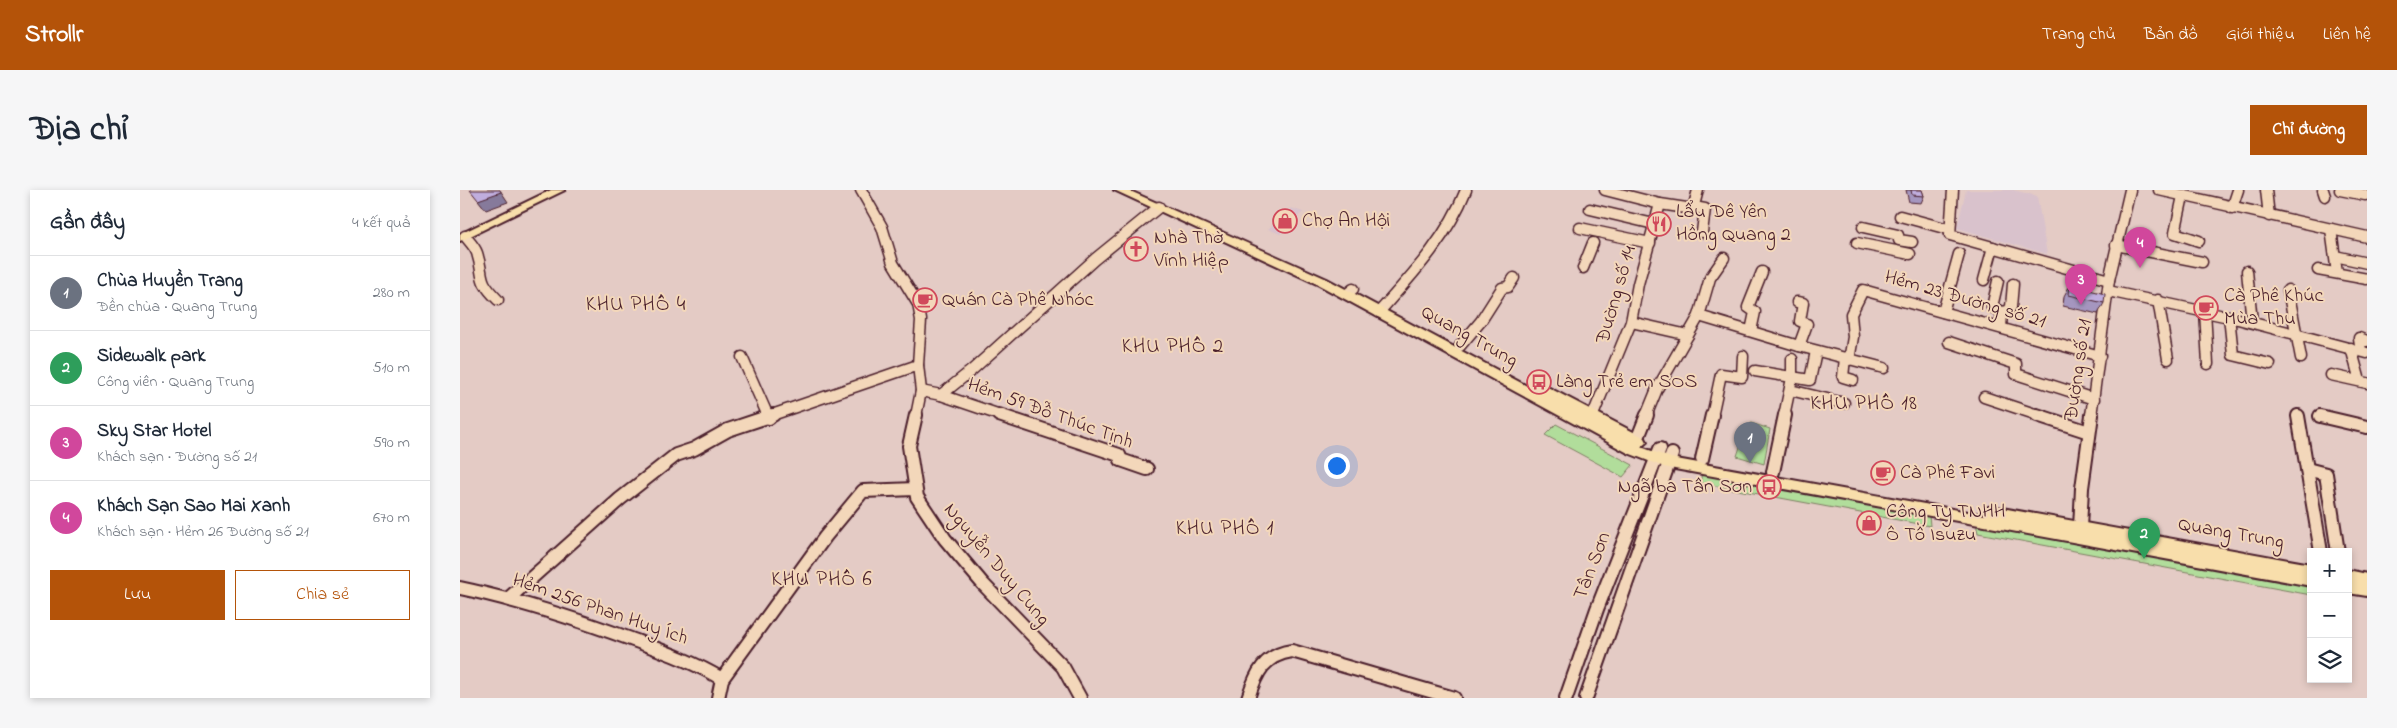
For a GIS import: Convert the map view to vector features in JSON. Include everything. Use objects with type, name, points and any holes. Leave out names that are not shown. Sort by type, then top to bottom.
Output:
[{"type":"main road","points":[[463,237],[559,190]]},
{"type":"main road","name":"Quang Trung","points":[[1119,190],[1350,291]]},
{"type":"main road","name":"Quang Trung","points":[[1132,190],[1269,249],[1350,291],[1607,435],[1664,456],[2080,533],[2307,579]]},
{"type":"main road","name":"Quang Trung","points":[[1382,309],[1460,346],[1593,415],[1664,456],[1702,459],[1773,472],[1951,509]]},
{"type":"main road","name":"Quang Trung","points":[[2080,533],[2307,569]]},
{"type":"main road","points":[[2352,577],[2367,580]]},
{"type":"main road","points":[[2352,588],[2367,590]]},
{"type":"street","name":"Nguyễn Duy Cung","points":[[861,190],[882,227],[893,263],[918,304],[921,320],[918,365],[921,391],[909,446],[915,489],[919,501],[946,539],[1008,612],[1063,667],[1080,698]]},
{"type":"street","points":[[1382,309],[1427,258],[1456,215],[1466,190]]},
{"type":"street","points":[[1605,190],[1690,210],[1694,207],[1705,209],[1702,232]]},
{"type":"street","points":[[1694,207],[1698,190]]},
{"type":"street","points":[[1949,232],[1953,190]]},
{"type":"street","name":"Đường số 21","points":[[2080,533],[2082,488],[2109,286],[2116,245],[2130,190]]},
{"type":"street","points":[[2159,190],[2367,237]]},
{"type":"street","points":[[2232,208],[2238,190]]},
{"type":"street","points":[[2266,190],[2270,216]]},
{"type":"street","points":[[2340,190],[2366,198]]},
{"type":"street","points":[[2183,196],[2175,233],[2199,240]]},
{"type":"street","name":"Đường số 14","points":[[1593,415],[1631,322],[1660,204]]},
{"type":"street","points":[[941,395],[972,370],[1095,258],[1159,207]]},
{"type":"street","points":[[1590,209],[1654,224]]},
{"type":"street","points":[[1900,216],[2109,286],[2158,300],[2296,332],[2360,351]]},
{"type":"street","points":[[1863,227],[1898,236],[1899,240],[1912,242]]},
{"type":"street","points":[[1580,228],[1650,243]]},
{"type":"street","points":[[2331,229],[2337,273]]},
{"type":"street","points":[[463,237],[477,251],[480,275],[485,287],[498,300]]},
{"type":"street","points":[[1582,268],[1593,243]]},
{"type":"street","points":[[1856,243],[1910,254]]},
{"type":"street","points":[[2116,245],[2202,262]]},
{"type":"street","points":[[1984,280],[1993,247]]},
{"type":"street","points":[[1943,312],[1959,254]]},
{"type":"street","points":[[2334,256],[2367,263]]},
{"type":"street","points":[[1637,440],[1657,389],[1699,316],[1710,278],[1724,258]]},
{"type":"street","points":[[2318,270],[2367,279]]},
{"type":"street","points":[[2247,271],[2252,322]]},
{"type":"street","points":[[1751,331],[1755,312],[1748,307],[1762,272]]},
{"type":"street","points":[[1460,346],[1481,321],[1502,288],[1508,287],[1514,278]]},
{"type":"street","points":[[1998,281],[1992,307],[2002,312],[2008,311],[2011,308],[2013,284]]},
{"type":"street","name":"Hẻm 23 Đường số 21","points":[[1847,359],[1853,337],[1851,314],[1863,290],[2100,356]]},
{"type":"street","points":[[2288,290],[2301,358]]},
{"type":"street","points":[[2158,300],[2168,359]]},
{"type":"street","points":[[1797,302],[1803,304],[1800,321],[1807,324],[1799,346]]},
{"type":"street","points":[[2205,310],[2208,364]]},
{"type":"street","points":[[2001,328],[2002,312]]},
{"type":"street","points":[[1699,316],[1816,351],[1884,368]]},
{"type":"street","points":[[2229,316],[2233,355],[2270,364]]},
{"type":"street","points":[[1631,322],[1688,335]]},
{"type":"street","points":[[2332,375],[2363,382],[2359,338],[2367,341]]},
{"type":"street","points":[[1950,342],[2016,364],[2016,374],[2094,399]]},
{"type":"street","points":[[1755,371],[1810,380],[1816,351]]},
{"type":"street","points":[[1702,459],[1720,374],[1742,377],[1743,356]]},
{"type":"street","points":[[742,357],[769,418]]},
{"type":"street","points":[[1773,472],[1790,390],[1792,359]]},
{"type":"street","points":[[1847,359],[1843,377],[1852,380]]},
{"type":"street","points":[[509,598],[620,499],[676,454],[694,449],[728,430],[769,418],[918,365]]},
{"type":"street","points":[[1790,390],[1844,403]]},
{"type":"street","name":"Hẻm 59 Đỗ Thúc Tịnh","points":[[921,391],[941,395],[1119,456],[1121,460],[1146,469]]},
{"type":"street","points":[[1984,397],[2089,432]]},
{"type":"street","points":[[2298,416],[2320,548]]},
{"type":"street","points":[[2320,416],[2367,427]]},
{"type":"street","name":"Tân Sơn","points":[[1566,698],[1596,609],[1664,456]]},
{"type":"street","name":"Tân Sơn","points":[[1586,698],[1626,589],[1664,456]]},
{"type":"street","points":[[2307,469],[2326,474],[2337,548]]},
{"type":"street","points":[[718,698],[722,679],[825,538],[863,491],[915,489]]},
{"type":"street","name":"Hẻm 256 Phan Huy Ích","points":[[460,588],[509,598],[669,654],[705,668],[722,679]]},
{"type":"street","points":[[1248,698],[1261,664],[1277,653],[1292,651],[1454,698]]},
{"type":"shaded area","points":[[1966,190],[2013,190],[2037,196],[2047,254],[1957,228]]},
{"type":"shaded area","name":"Chợ An Hội","points":[[1291,208],[1303,212],[1280,234],[1268,229]]},
{"type":"green space","points":[[1751,423],[1770,429],[1764,464],[1737,456],[1743,438],[1748,436]]},
{"type":"green space","points":[[1556,424],[1633,465],[1623,477],[1545,435]]},
{"type":"green space","points":[[1702,473],[1929,515],[1930,526],[1700,483]]},
{"type":"green space","points":[[1976,523],[2307,583],[2307,594],[1978,533]]},
{"type":"building","points":[[470,190],[500,190],[501,192],[478,200]]},
{"type":"building","points":[[1911,190],[1922,190],[1924,196],[1912,195]]},
{"type":"building","points":[[2070,285],[2105,294],[2104,303],[2069,295]]},
{"type":"place","name":"Chợ An Hội","points":[[1285,221]]},
{"type":"place","name":"Lẩu Dê Yên Hồng Quang 2","points":[[1659,224]]},
{"type":"place","name":"Nhà Thờ Vĩnh Hiệp","points":[[1136,249]]},
{"type":"place","name":"Khách Sạn Sao Mai Xanh","points":[[2140,268]]},
{"type":"place","name":"Quán Cà Phê Nhóc","points":[[925,300]]},
{"type":"place","name":"Sky Star Hotel","points":[[2081,305]]},
{"type":"place","name":"Cà Phê Khúc Mùa Thu","points":[[2206,308]]},
{"type":"place","name":"Làng Trẻ em SOS","points":[[1539,382]]},
{"type":"place","name":"Chùa Huyền Trang","points":[[1750,463]]},
{"type":"place","name":"Cà Phê Favi","points":[[1883,473]]},
{"type":"place","name":"Ngã ba Tân Sơn","points":[[1769,487]]},
{"type":"place","name":"Công Ty TNHH Ô Tô Isuzu","points":[[1869,523]]},
{"type":"place","name":"Sidewalk park","points":[[2144,559]]},
{"type":"district","name":"KHU PHỐ 4","points":[[636,305]]},
{"type":"district","name":"KHU PHỐ 2","points":[[1173,347]]},
{"type":"district","name":"KHU PHỐ 18","points":[[1864,404]]},
{"type":"district","name":"KHU PHỐ 1","points":[[1225,529]]},
{"type":"district","name":"KHU PHỐ 6","points":[[822,580]]}]
